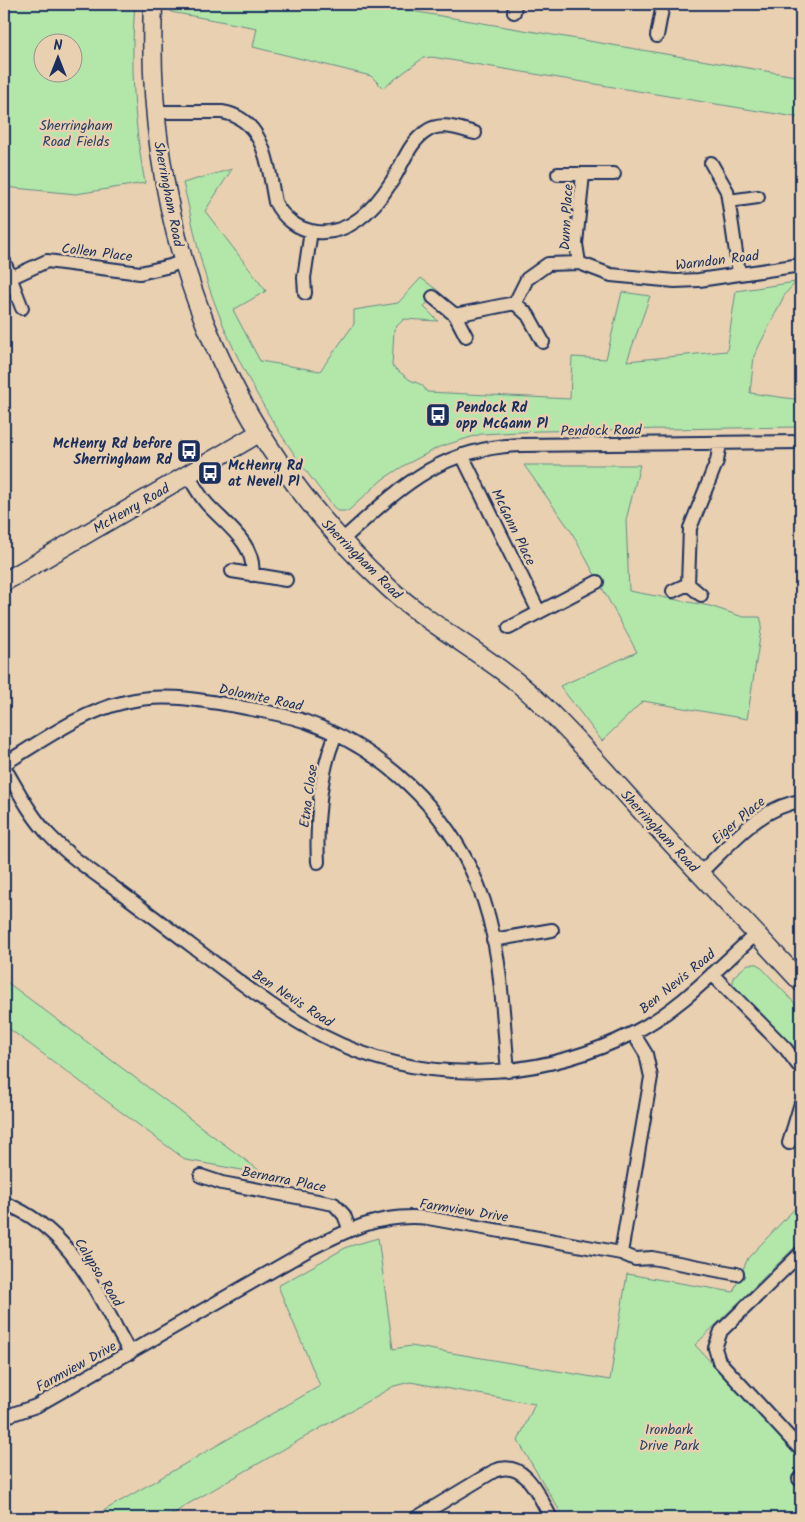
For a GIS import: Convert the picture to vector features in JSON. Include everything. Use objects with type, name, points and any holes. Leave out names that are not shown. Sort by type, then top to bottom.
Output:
[{"type":"street","name":"Sherringham Road","points":[[153,4],[152,44],[155,112],[164,176],[182,260],[220,361],[258,433],[292,482],[341,541],[387,586],[424,617],[503,671],[530,693],[801,982]]},
{"type":"street","points":[[657,36],[662,4]]},
{"type":"street","points":[[155,112],[222,112],[230,113],[246,121],[260,142],[275,202],[279,209],[291,222],[311,231],[334,232],[357,221],[392,182],[416,139],[428,130],[441,125],[475,133]]},
{"type":"street","points":[[711,163],[726,187],[739,273]]},
{"type":"street","name":"Dunn Place","points":[[558,174],[614,174]]},
{"type":"street","name":"Dunn Place","points":[[579,263],[576,244],[583,174]]},
{"type":"street","points":[[729,200],[758,197]]},
{"type":"street","points":[[305,293],[304,278],[311,231]]},
{"type":"street","name":"Collen Place","points":[[10,278],[47,261],[140,273],[170,266],[182,260]]},
{"type":"street","points":[[4,261],[22,308]]},
{"type":"street","points":[[515,303],[527,279],[548,264],[579,263]]},
{"type":"street","name":"Warndon Road","points":[[579,263],[611,275],[662,281],[699,280],[801,265]]},
{"type":"street","points":[[434,297],[455,315],[466,336]]},
{"type":"street","points":[[455,315],[515,303]]},
{"type":"street","points":[[515,303],[528,315],[543,342]]},
{"type":"street","name":"McHenry Road","points":[[4,582],[258,433]]},
{"type":"street","name":"Pendock Road","points":[[341,541],[406,484],[438,465],[462,455],[510,446],[801,442]]},
{"type":"street","points":[[688,584],[690,528],[717,461],[720,443]]},
{"type":"street","name":"McGann Place","points":[[462,455],[539,612]]},
{"type":"street","points":[[188,475],[207,504],[243,542],[252,560],[252,575]]},
{"type":"street","points":[[232,571],[286,580]]},
{"type":"street","points":[[510,628],[597,582]]},
{"type":"street","points":[[673,591],[688,584]]},
{"type":"street","points":[[688,584],[701,595]]},
{"type":"street","name":"Dolomite Road","points":[[4,765],[89,714],[123,702],[155,697],[192,699],[269,712],[302,720],[364,750],[415,790],[442,821],[466,859],[479,886],[494,940],[508,1071]]},
{"type":"street","name":"Etna Close","points":[[318,862],[318,824],[329,752],[336,735]]},
{"type":"street","name":"Ben Nevis Road","points":[[4,765],[35,818],[66,852],[303,1025],[350,1049],[409,1066],[473,1073],[508,1071],[549,1064],[579,1056],[634,1033],[665,1012],[712,974],[756,934]]},
{"type":"street","name":"Eiger Place","points":[[699,874],[767,812],[782,805],[801,801]]},
{"type":"street","points":[[494,940],[552,930]]},
{"type":"street","points":[[712,974],[786,1049],[801,1069]]},
{"type":"street","points":[[621,1253],[651,1077],[646,1054],[634,1033]]},
{"type":"street","points":[[789,1143],[800,1111]]},
{"type":"street","name":"Bernarra Place","points":[[201,1176],[222,1183],[334,1204],[344,1215],[349,1228]]},
{"type":"street","name":"Calypso Road","points":[[4,1203],[34,1217],[51,1230],[64,1244],[81,1267],[130,1353]]},
{"type":"street","name":"Farmview Drive","points":[[4,1417],[36,1406],[349,1228],[393,1217],[419,1217],[621,1253],[636,1259],[652,1258],[737,1274]]},
{"type":"street","points":[[801,1253],[721,1331],[714,1348],[719,1361],[801,1450]]},
{"type":"street","points":[[416,1518],[494,1471],[506,1468],[516,1470],[528,1479],[552,1518]]},
{"type":"green space","name":"Sherringham Road Fields","points":[[4,4],[135,4],[134,94],[138,139],[145,183],[76,194],[4,187]]},
{"type":"green space","points":[[171,4],[370,4],[801,77],[801,118],[432,57],[423,58],[383,88],[371,76],[253,47],[257,28],[171,12]]},
{"type":"green space","points":[[232,169],[205,211],[266,291],[233,310],[260,361],[320,371],[354,324],[354,310],[398,303],[421,278],[437,290],[424,307],[438,321],[404,319],[394,329],[392,366],[410,380],[422,385],[427,392],[570,399],[572,357],[606,359],[622,292],[650,296],[627,361],[727,351],[736,291],[796,282],[785,294],[754,356],[750,393],[801,400],[801,423],[796,427],[539,431],[481,434],[439,447],[405,465],[383,479],[348,511],[337,511],[298,460],[248,378],[221,320],[206,277],[183,183]]},
{"type":"green space","points":[[524,465],[640,465],[626,520],[629,591],[710,606],[743,617],[760,617],[762,624],[747,719],[643,701],[602,741],[560,686],[637,652],[571,531]]},
{"type":"green space","points":[[748,964],[758,964],[801,1010],[801,1056],[733,988],[733,977]]},
{"type":"green space","points":[[4,980],[264,1174],[186,1160],[4,1025]]},
{"type":"green space","name":"Ironbark Drive Park","points":[[801,1202],[801,1241],[695,1345],[801,1460],[801,1518],[564,1518],[518,1441],[535,1404],[410,1382],[394,1386],[188,1504],[167,1518],[91,1518],[320,1386],[278,1286],[347,1247],[378,1238],[393,1349],[411,1346],[610,1380],[627,1274],[733,1292],[748,1258]]},
{"type":"place","name":"Pendock Rd opp McGann Pl","points":[[438,415]]},
{"type":"place","name":"McHenry Rd before Sherringham Rd","points":[[189,451]]},
{"type":"place","name":"McHenry Rd at Nevell Pl","points":[[210,473]]}]
